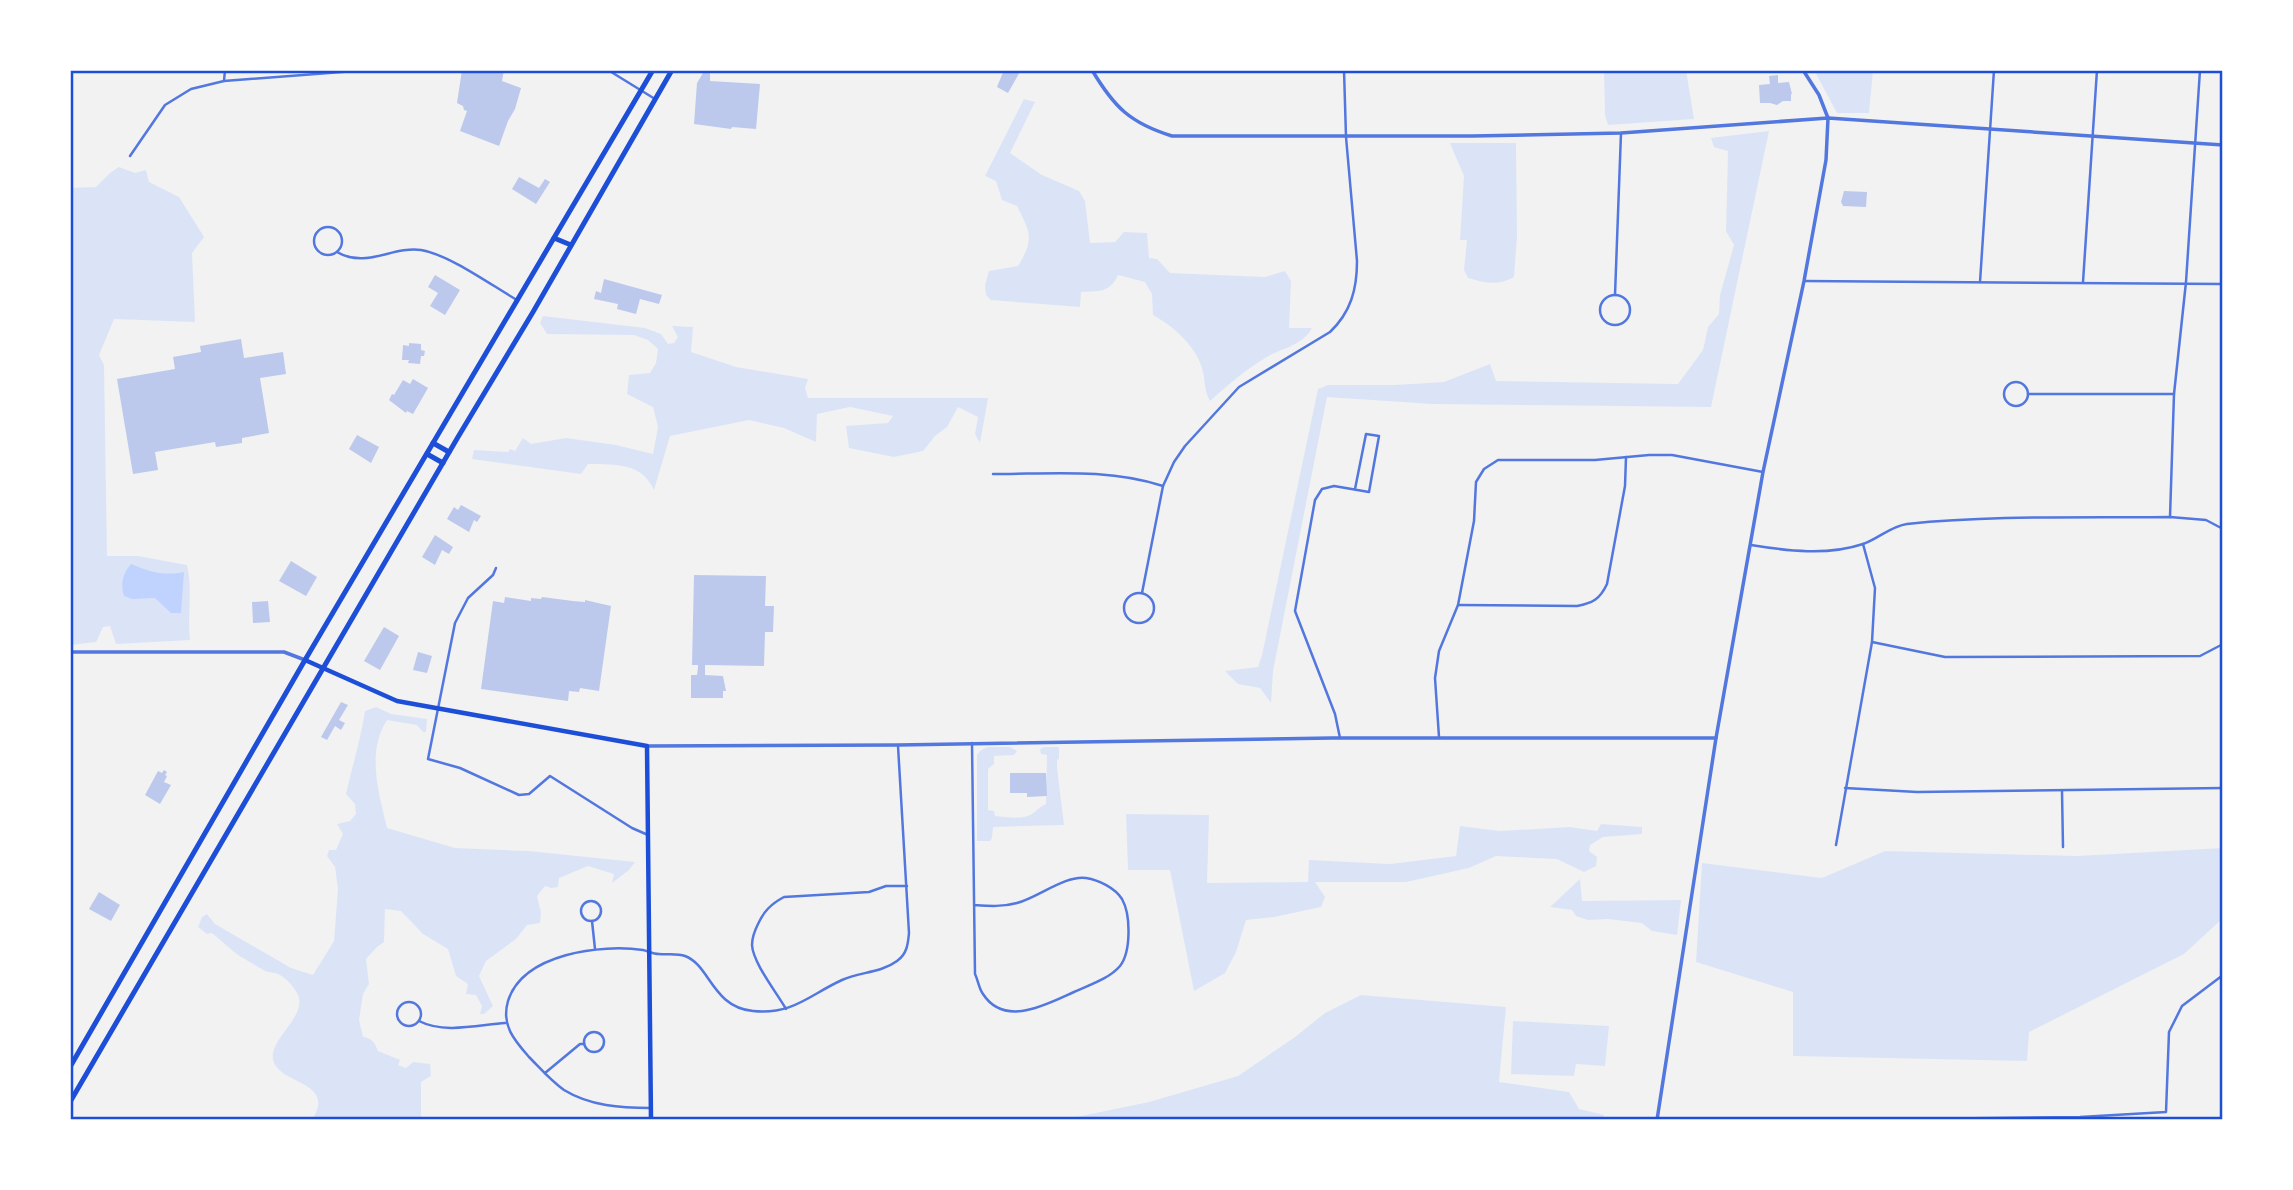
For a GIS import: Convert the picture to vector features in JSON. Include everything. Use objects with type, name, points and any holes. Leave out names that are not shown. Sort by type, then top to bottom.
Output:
[{"type":"highway","points":[[70,1068],[305,660],[653,70]]},
{"type":"highway","points":[[70,1101],[672,70]]},
{"type":"highway","points":[[554,238],[571,245]]},
{"type":"highway","points":[[433,443],[449,452]]},
{"type":"highway","points":[[427,454],[443,463]]},
{"type":"main road","points":[[305,660],[397,701],[647,746],[651,1120]]},
{"type":"street","points":[[224,81],[225,70]]},
{"type":"street","points":[[130,156],[165,105],[191,89],[224,81],[368,70]]},
{"type":"street","points":[[608,70],[655,99]]},
{"type":"street","points":[[1092,70],[1116,106],[1136,122],[1172,136],[1472,136],[1621,132],[1828,118],[2223,145]]},
{"type":"street","points":[[1142,593],[1163,486],[1185,446],[1240,387],[1321,339],[1337,325],[1353,300],[1357,261],[1346,137],[1344,70]]},
{"type":"street","points":[[1664,1120],[1657,1120],[1716,738],[1763,472],[1822,186],[1828,118],[1819,95],[1803,70]]},
{"type":"street","points":[[1980,282],[1994,70]]},
{"type":"street","points":[[2083,282],[2097,70]]},
{"type":"street","points":[[2170,517],[2174,394],[2186,282],[2200,70]]},
{"type":"street","points":[[1615,295],[1621,132]]},
{"type":"street","points":[[337,253],[342,241],[339,232],[332,227],[319,230],[313,240],[317,251],[327,256],[337,253],[353,259],[370,259],[407,250],[439,254],[517,300]]},
{"type":"street","points":[[1804,281],[2223,284]]},
{"type":"street","points":[[1615,295],[1626,300],[1629,311],[1626,319],[1616,325],[1605,321],[1600,309],[1603,301],[1615,295]]},
{"type":"street","points":[[2015,382],[2023,384],[2028,394],[2025,402],[2019,406],[2007,402],[2004,395],[2006,388],[2015,382]]},
{"type":"street","points":[[2028,394],[2174,394]]},
{"type":"street","points":[[1340,737],[1335,714],[1295,611],[1315,500],[1322,489],[1334,486],[1369,492],[1379,436],[1366,434],[1355,489]]},
{"type":"street","points":[[1439,738],[1435,678],[1440,651],[1458,605],[1475,521],[1476,482],[1483,468],[1498,460],[1595,460],[1672,455],[1763,472]]},
{"type":"street","points":[[1458,605],[1592,604],[1601,596],[1607,584],[1626,486],[1626,457]]},
{"type":"street","points":[[993,474],[1114,474],[1163,486]]},
{"type":"street","points":[[1751,545],[1817,552],[1863,544],[1902,524],[1946,520],[2170,517],[2206,520],[2223,529]]},
{"type":"street","points":[[1836,845],[1872,642],[1875,588],[1863,544]]},
{"type":"street","points":[[496,568],[494,575],[468,597],[458,616],[428,759],[460,768],[519,795],[529,794],[550,776],[632,828],[649,835]]},
{"type":"street","points":[[1142,593],[1152,599],[1154,611],[1147,621],[1136,623],[1126,617],[1124,605],[1130,595],[1142,593]]},
{"type":"street","points":[[1872,642],[1945,657],[2200,656],[2223,645]]},
{"type":"street","points":[[70,652],[284,652],[305,660]]},
{"type":"street","points":[[647,746],[898,745],[1340,737],[1716,738]]},
{"type":"street","points":[[972,743],[975,974],[983,994],[995,1006],[1014,1012],[1032,1010],[1107,977],[1120,966],[1128,950],[1128,924],[1122,900],[1105,884],[1084,877],[1064,882],[1018,903],[999,907],[975,905]]},
{"type":"street","points":[[651,1108],[626,1108],[584,1099],[563,1089],[545,1073],[514,1041],[505,1023],[508,1001],[516,985],[532,971],[572,953],[640,950],[691,959],[719,994],[738,1007],[754,1011],[786,1009],[801,1004],[842,980],[883,968],[899,960],[907,948],[909,933],[898,745]]},
{"type":"street","points":[[1844,788],[1917,792],[2223,788]]},
{"type":"street","points":[[2062,791],[2063,847]]},
{"type":"street","points":[[786,1009],[755,957],[752,944],[755,929],[773,902],[784,897],[869,892],[886,886],[907,886]]},
{"type":"street","points":[[590,901],[598,903],[601,910],[599,917],[592,921],[585,919],[581,912],[583,905],[590,901]]},
{"type":"street","points":[[592,921],[595,950]]},
{"type":"street","points":[[1832,1120],[2080,1118],[2166,1112],[2169,1032],[2182,1006],[2223,975]]},
{"type":"street","points":[[406,1002],[415,1004],[421,1012],[419,1021],[412,1026],[402,1025],[397,1017],[398,1008],[406,1002]]},
{"type":"street","points":[[419,1021],[445,1028],[505,1023]]},
{"type":"street","points":[[592,1032],[600,1034],[604,1041],[602,1048],[595,1052],[587,1050],[584,1044],[586,1036],[592,1032]]},
{"type":"street","points":[[545,1073],[580,1044],[584,1044]]},
{"type":"shaded area","points":[[1604,70],[1686,70],[1694,119],[1608,125],[1605,115]]},
{"type":"shaded area","points":[[1814,70],[1873,70],[1869,113],[1837,113]]},
{"type":"shaded area","points":[[1024,99],[1035,102],[1010,153],[1042,175],[1079,191],[1085,201],[1090,243],[1115,242],[1124,232],[1147,233],[1149,258],[1157,259],[1170,273],[1265,277],[1285,271],[1291,281],[1289,328],[1312,328],[1308,334],[1252,367],[1210,401],[1199,360],[1182,337],[1153,315],[1152,294],[1145,282],[1118,275],[1108,288],[1081,292],[1080,307],[991,300],[986,295],[985,285],[989,271],[1018,266],[1029,242],[1028,229],[1017,206],[1002,200],[996,181],[985,176]]},
{"type":"shaded area","points":[[1769,131],[1711,407],[1432,404],[1327,397],[1273,671],[1271,703],[1260,688],[1238,684],[1225,671],[1258,667],[1262,655],[1318,389],[1328,385],[1444,382],[1490,364],[1496,381],[1678,384],[1703,350],[1708,327],[1719,314],[1720,295],[1734,245],[1726,231],[1728,151],[1714,147],[1711,138]]},
{"type":"shaded area","points":[[1450,143],[1516,143],[1517,237],[1514,277],[1508,280],[1497,283],[1480,281],[1468,278],[1464,270],[1467,240],[1460,240],[1464,176]]},
{"type":"shaded area","points":[[119,167],[135,173],[146,170],[149,182],[179,197],[204,237],[192,253],[195,322],[114,319],[99,355],[104,365],[107,556],[138,556],[187,565],[190,584],[190,640],[116,644],[110,626],[103,627],[96,642],[70,645],[70,188],[96,187]]},
{"type":"shaded area","points":[[543,316],[645,328],[661,334],[668,344],[674,343],[678,337],[672,326],[693,327],[691,352],[736,367],[808,379],[805,388],[808,398],[988,398],[980,443],[975,434],[978,417],[958,407],[947,427],[935,436],[923,451],[894,457],[849,448],[846,426],[888,423],[893,416],[850,407],[817,414],[816,442],[784,428],[749,420],[670,436],[654,490],[642,474],[618,465],[588,464],[581,474],[472,459],[474,450],[515,451],[523,438],[531,444],[566,438],[616,445],[653,454],[658,427],[653,407],[627,394],[629,375],[650,373],[656,363],[658,349],[648,340],[634,335],[547,334],[540,323]]},
{"type":"shaded area","points":[[376,707],[391,714],[427,719],[426,732],[417,725],[387,720],[381,733],[377,746],[376,773],[387,828],[455,848],[529,851],[635,862],[612,883],[614,874],[588,866],[559,878],[558,887],[545,886],[537,896],[540,923],[527,925],[516,939],[486,961],[479,976],[493,1006],[484,1014],[480,1014],[482,1006],[476,995],[466,994],[468,984],[456,976],[448,949],[423,934],[401,911],[385,909],[384,942],[366,959],[369,984],[363,994],[359,1020],[363,1037],[373,1041],[378,1051],[400,1060],[398,1065],[406,1068],[413,1062],[430,1064],[431,1076],[421,1082],[421,1120],[312,1120],[318,1108],[318,1098],[313,1091],[279,1070],[273,1055],[275,1046],[297,1012],[297,992],[283,977],[259,968],[212,933],[207,934],[198,927],[202,917],[207,914],[215,924],[291,968],[313,975],[334,941],[338,889],[335,867],[327,856],[329,850],[336,850],[343,834],[337,824],[350,821],[356,814],[355,804],[346,794],[365,711]]},
{"type":"shaded area","points":[[987,747],[1010,747],[1017,751],[1014,755],[994,756],[994,764],[988,769],[988,810],[994,811],[995,816],[1014,818],[1028,816],[1046,804],[1047,755],[1041,754],[1040,749],[1059,747],[1057,768],[1064,825],[993,827],[990,841],[977,841],[977,755]]},
{"type":"shaded area","points":[[1126,814],[1209,815],[1207,883],[1308,882],[1309,860],[1390,864],[1456,856],[1460,826],[1500,831],[1570,827],[1597,831],[1601,824],[1642,827],[1642,834],[1603,837],[1590,845],[1589,851],[1597,857],[1596,866],[1584,872],[1557,859],[1496,856],[1469,868],[1406,882],[1315,882],[1325,897],[1321,907],[1246,920],[1236,952],[1225,973],[1194,991],[1170,870],[1128,870]]},
{"type":"shaded area","points":[[2223,848],[2223,918],[2184,954],[2029,1032],[2027,1061],[1793,1056],[1793,992],[1696,962],[1702,863],[1822,878],[1885,851],[2077,856]]},
{"type":"shaded area","points":[[1580,879],[1582,901],[1681,900],[1677,935],[1652,931],[1642,923],[1608,919],[1588,920],[1576,916],[1572,910],[1550,907]]},
{"type":"shaded area","points":[[1361,995],[1506,1007],[1499,1082],[1569,1092],[1579,1109],[1604,1115],[1603,1120],[1062,1120],[1149,1102],[1238,1076],[1325,1013]]},
{"type":"shaded area","points":[[1513,1021],[1609,1026],[1605,1066],[1576,1064],[1574,1076],[1511,1074]]},
{"type":"water","points":[[131,564],[170,574],[184,572],[181,613],[171,613],[155,598],[132,599],[124,596],[123,578]]},
{"type":"building","points":[[462,70],[504,70],[502,81],[521,88],[499,146],[460,131],[467,111],[457,103]]},
{"type":"building","points":[[1004,70],[1021,70],[1008,93],[997,87]]},
{"type":"building","points":[[703,73],[710,73],[710,81],[760,84],[756,129],[694,124],[697,83]]},
{"type":"building","points":[[1778,75],[1778,83],[1789,82],[1791,101],[1783,101],[1777,105],[1760,103],[1759,85],[1770,84],[1769,76]]},
{"type":"building","points":[[519,177],[539,188],[545,179],[550,182],[536,204],[512,189]]},
{"type":"building","points":[[1844,191],[1867,192],[1866,207],[1843,206],[1841,202]]},
{"type":"building","points":[[435,275],[460,290],[445,315],[430,306],[438,293],[428,287]]},
{"type":"building","points":[[604,279],[662,295],[659,304],[640,299],[636,314],[617,309],[618,304],[594,299],[596,291],[601,293]]},
{"type":"building","points":[[241,339],[244,358],[283,352],[286,374],[260,378],[269,433],[242,438],[242,443],[216,447],[215,442],[155,452],[158,470],[133,474],[117,379],[175,369],[173,357],[201,352],[200,346]]},
{"type":"building","points":[[409,343],[421,344],[421,350],[425,351],[420,364],[402,360],[403,345],[409,346]]},
{"type":"building","points":[[413,379],[428,388],[413,414],[407,411],[406,413],[389,400],[403,380],[410,384]]},
{"type":"building","points":[[357,435],[379,447],[371,463],[349,449]]},
{"type":"building","points":[[461,505],[481,516],[477,522],[474,520],[469,532],[447,519],[454,507],[458,510]]},
{"type":"building","points":[[435,535],[453,547],[449,554],[442,550],[435,565],[422,557]]},
{"type":"building","points":[[291,561],[317,577],[306,596],[279,581]]},
{"type":"building","points":[[694,575],[766,576],[765,606],[774,606],[773,632],[765,632],[764,666],[705,665],[705,675],[723,676],[726,691],[723,691],[723,698],[691,698],[691,675],[697,675],[698,668],[698,665],[692,665]]},
{"type":"building","points":[[505,597],[531,601],[531,598],[542,597],[585,600],[611,606],[599,691],[580,688],[579,692],[569,691],[568,701],[481,689],[493,601],[504,603]]},
{"type":"building","points":[[268,601],[270,622],[253,623],[252,602]]},
{"type":"building","points":[[384,627],[399,636],[380,670],[364,661]]},
{"type":"building","points":[[418,652],[432,656],[427,673],[413,670]]},
{"type":"building","points":[[341,702],[348,705],[339,720],[345,723],[341,730],[335,726],[327,740],[321,737]]},
{"type":"building","points":[[164,770],[167,776],[164,782],[171,785],[160,804],[145,795],[158,771],[162,773]]},
{"type":"building","points":[[1010,773],[1046,773],[1047,796],[1027,797],[1027,793],[1010,793]]},
{"type":"building","points":[[99,892],[120,905],[111,921],[89,909]]}]
